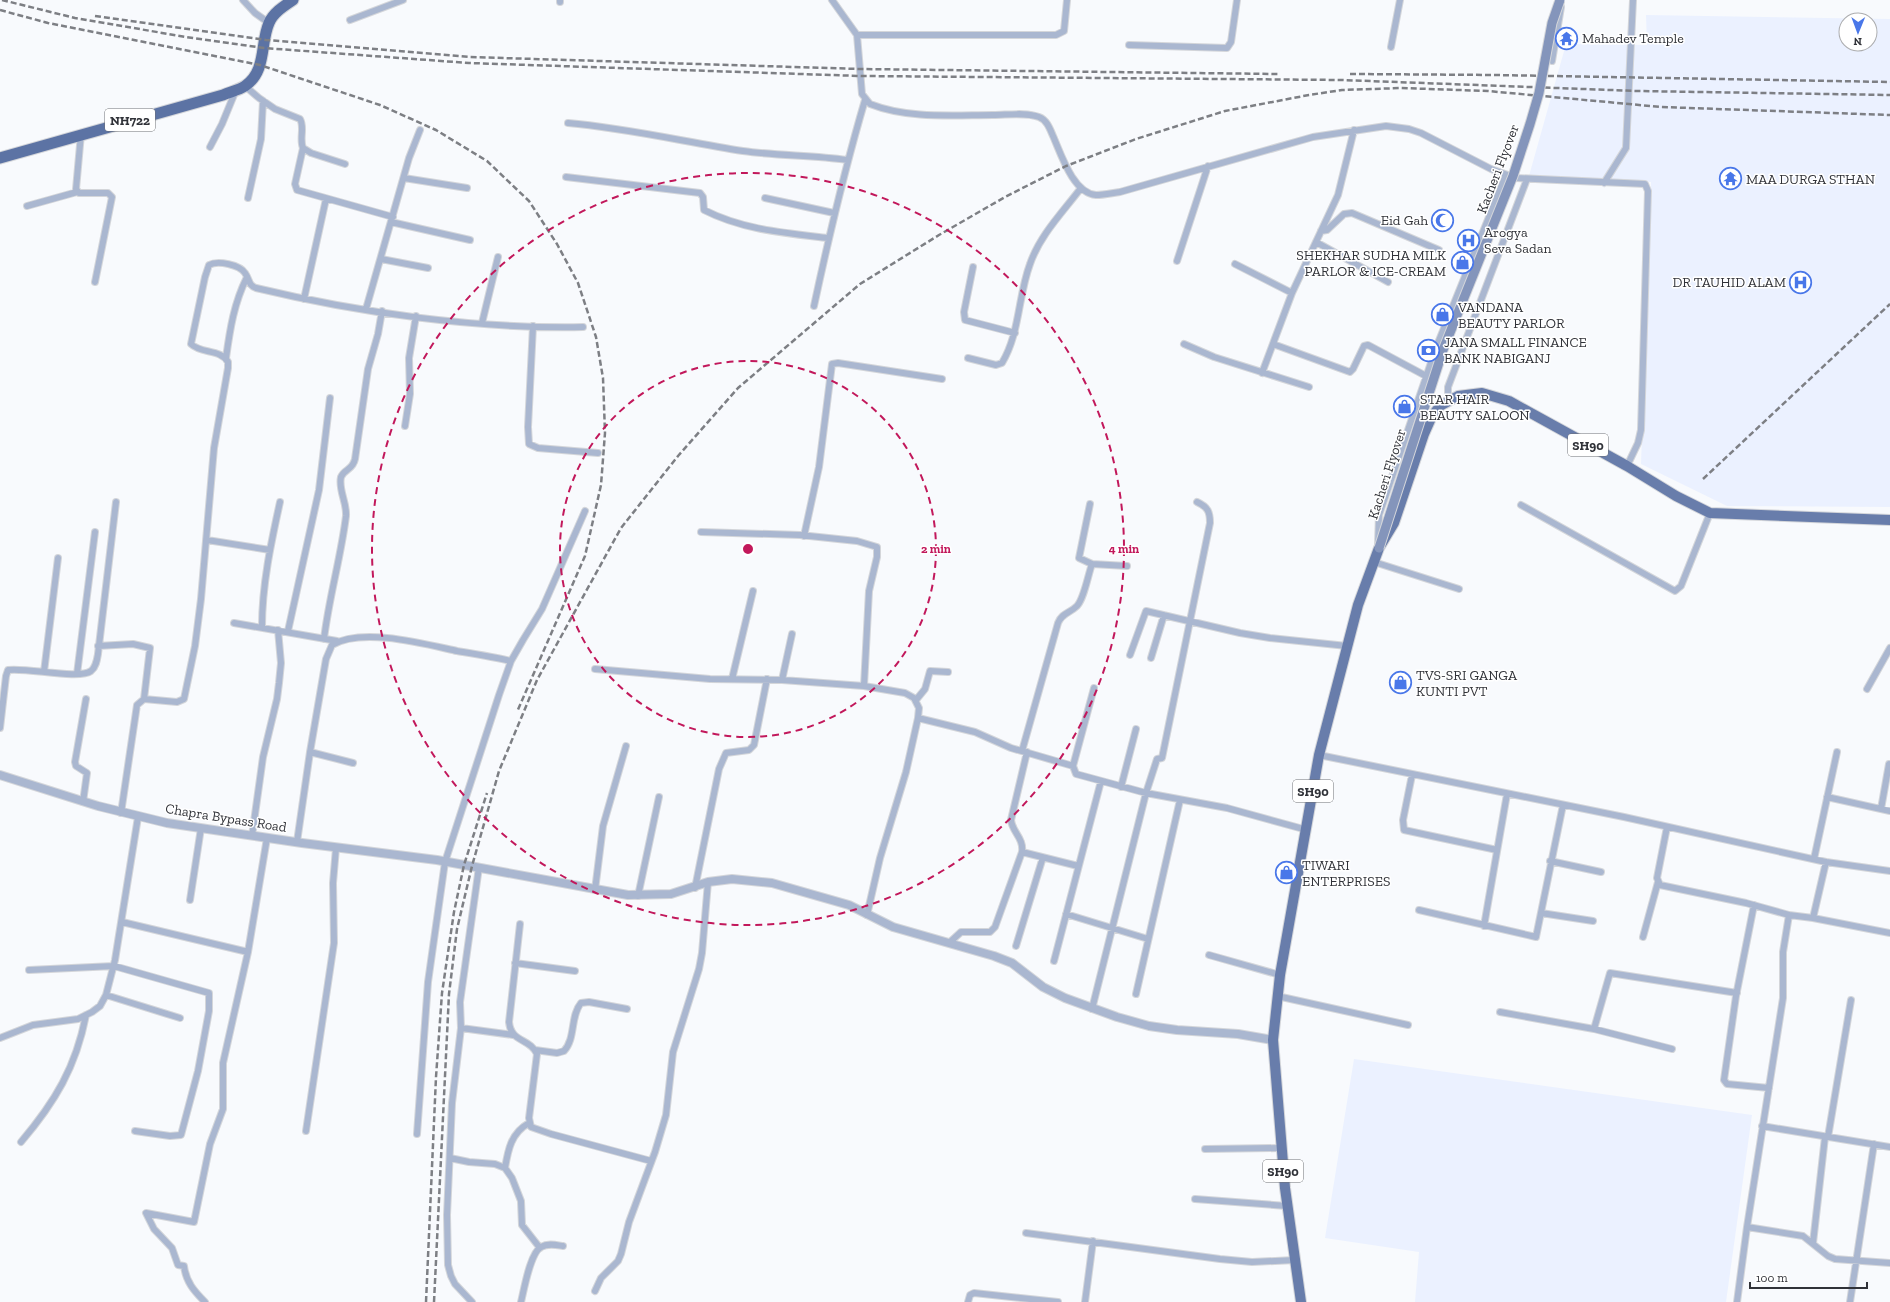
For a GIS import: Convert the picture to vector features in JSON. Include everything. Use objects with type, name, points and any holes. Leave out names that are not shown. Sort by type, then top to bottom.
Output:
[{"type":"highway","points":[[241,88],[251,80],[260,65],[269,23],[278,11],[292,0]]},
{"type":"highway","name":"NH722","points":[[0,158],[241,88]]},
{"type":"main road","name":"Kacheri Flyover","points":[[1379,548],[1442,350],[1513,176],[1539,93],[1552,23],[1561,0]]},
{"type":"main road","name":"SH90","points":[[1301,1302],[1287,1206],[1273,1040],[1280,975],[1307,830],[1319,755],[1358,605],[1379,548],[1394,523],[1424,434],[1432,416],[1440,406],[1458,396],[1474,394],[1495,396],[1509,401],[1626,466],[1676,496],[1710,513],[1890,520]]},
{"type":"street","points":[[243,0],[255,13],[269,23]]},
{"type":"street","points":[[350,20],[403,0]]},
{"type":"street","points":[[814,306],[828,238],[847,160],[865,100],[861,86],[857,35],[832,0]]},
{"type":"street","points":[[857,35],[1056,35],[1064,31],[1067,0]]},
{"type":"street","points":[[1129,45],[1227,48],[1231,42],[1237,0]]},
{"type":"street","points":[[1391,47],[1400,0]]},
{"type":"street","points":[[1552,61],[1561,0]]},
{"type":"street","points":[[1604,183],[1626,148],[1634,0]]},
{"type":"street","points":[[210,147],[241,88],[275,109],[301,121],[300,140],[303,148],[294,187],[297,190],[392,220],[470,240]]},
{"type":"street","points":[[865,100],[879,108],[911,113],[943,116],[1018,115],[1040,117],[1048,125],[1066,166],[1081,188],[1095,195],[1106,194],[1313,137],[1386,126],[1409,129],[1422,133],[1491,169],[1506,175],[1527,179],[1642,184],[1647,186],[1641,430],[1638,443],[1626,466]]},
{"type":"street","points":[[248,198],[261,139],[263,102]]},
{"type":"street","points":[[568,123],[637,132],[744,151],[818,156],[847,160]]},
{"type":"street","points":[[366,309],[404,178],[420,130]]},
{"type":"street","points":[[1262,373],[1292,293],[1338,195],[1354,130]]},
{"type":"street","points":[[77,192],[76,185],[81,134]]},
{"type":"street","points":[[303,148],[311,153],[345,164]]},
{"type":"street","points":[[1177,261],[1208,166]]},
{"type":"street","points":[[1379,548],[1378,524],[1380,515],[1438,340],[1506,175]]},
{"type":"street","points":[[566,177],[700,193],[703,197],[704,210],[745,225],[780,233],[828,238]]},
{"type":"street","points":[[404,178],[466,188]]},
{"type":"street","points":[[1448,401],[1448,387],[1527,179]]},
{"type":"street","points":[[968,358],[1001,365],[1004,361],[1015,333],[1030,264],[1038,245],[1081,188]]},
{"type":"street","points":[[27,206],[77,192],[108,193],[112,197],[95,282]]},
{"type":"street","points":[[765,198],[834,213]]},
{"type":"street","points":[[304,298],[326,199]]},
{"type":"street","points":[[1321,231],[1327,230],[1344,214],[1352,213],[1439,250]]},
{"type":"street","points":[[1316,242],[1388,282]]},
{"type":"street","points":[[482,324],[498,257]]},
{"type":"street","points":[[381,259],[428,268]]},
{"type":"street","points":[[226,358],[222,355],[195,348],[191,344],[205,277],[209,265],[218,263],[241,269],[247,277],[248,282],[256,288],[366,309],[482,324],[583,326]]},
{"type":"street","points":[[1235,264],[1292,293]]},
{"type":"street","points":[[973,267],[964,312],[965,320],[1015,333]]},
{"type":"street","points":[[121,813],[136,712],[139,702],[144,699],[177,702],[181,701],[185,696],[201,599],[214,448],[228,368],[226,358],[232,316],[239,294],[247,277]]},
{"type":"street","points":[[324,638],[328,607],[338,567],[346,514],[345,500],[340,488],[341,480],[344,472],[352,467],[356,459],[368,369],[376,343],[382,311]]},
{"type":"street","points":[[405,426],[410,394],[409,358],[416,316]]},
{"type":"street","points":[[533,326],[528,427],[530,444],[538,448],[598,453]]},
{"type":"street","points":[[1184,344],[1214,357],[1309,387]]},
{"type":"street","points":[[1273,344],[1350,372],[1353,369],[1364,346],[1368,344],[1426,376]]},
{"type":"street","points":[[804,536],[819,467],[832,364],[838,363],[942,379]]},
{"type":"street","points":[[288,631],[318,490],[330,398]]},
{"type":"street","points":[[0,728],[6,672],[11,670],[77,674],[91,672],[94,668],[116,502]]},
{"type":"street","points":[[262,627],[263,602],[270,550],[280,502]]},
{"type":"street","points":[[1092,1009],[1146,793],[1157,759],[1162,758],[1190,623],[1210,523],[1209,511],[1206,506],[1197,502]]},
{"type":"street","points":[[1090,504],[1079,556],[1080,560],[1092,564],[1127,566]]},
{"type":"street","points":[[1521,506],[1672,590],[1677,590],[1681,586],[1710,513]]},
{"type":"street","points":[[417,1134],[428,982],[445,862],[499,694],[512,661],[522,640],[542,609],[585,511]]},
{"type":"street","points":[[77,674],[95,532]]},
{"type":"street","points":[[702,532],[804,536],[857,541],[877,547],[877,557],[870,592],[864,686]]},
{"type":"street","points":[[207,540],[270,550]]},
{"type":"street","points":[[44,672],[58,558]]},
{"type":"street","points":[[1374,562],[1459,589]]},
{"type":"street","points":[[949,943],[961,932],[988,932],[993,930],[1022,852],[1022,841],[1012,826],[1011,820],[1025,751],[1058,623],[1062,616],[1078,606],[1081,601],[1092,564]]},
{"type":"street","points":[[732,678],[753,591]]},
{"type":"street","points":[[1130,655],[1146,611],[1190,623],[1270,638],[1347,646]]},
{"type":"street","points":[[1151,658],[1164,616]]},
{"type":"street","points":[[234,623],[288,631],[337,641],[379,637],[396,638],[512,661]]},
{"type":"street","points":[[252,836],[265,745],[277,699],[281,663],[278,630]]},
{"type":"street","points":[[782,680],[792,634]]},
{"type":"street","points":[[296,842],[326,659],[332,644],[337,641]]},
{"type":"street","points":[[98,646],[133,644],[150,648],[144,699]]},
{"type":"street","points":[[1868,689],[1890,648]]},
{"type":"street","points":[[595,669],[710,679],[767,679],[864,686],[905,693],[916,700],[919,708],[918,718],[906,772],[880,858],[867,915]]},
{"type":"street","points":[[916,700],[925,689],[930,672],[948,672]]},
{"type":"street","points":[[695,888],[719,769],[726,753],[730,751],[749,750],[754,745],[767,679]]},
{"type":"street","points":[[1094,688],[1073,766],[1076,774],[1146,793],[1243,812],[1307,830]]},
{"type":"street","points":[[83,802],[87,773],[76,766],[75,762],[86,699]]},
{"type":"street","points":[[918,718],[975,732],[1002,745],[1073,766]]},
{"type":"street","points":[[1121,787],[1136,729]]},
{"type":"street","points":[[595,890],[603,826],[626,746]]},
{"type":"street","points":[[310,752],[353,763]]},
{"type":"street","points":[[1814,859],[1837,752]]},
{"type":"street","points":[[1319,755],[1563,805],[1826,862],[1890,871]]},
{"type":"street","points":[[1881,809],[1889,764]]},
{"type":"street","name":"Chapra Bypass Road","points":[[0,775],[83,802],[138,817],[252,836],[454,863],[595,890],[638,896],[671,894],[695,888],[708,882],[732,878],[772,883],[849,905],[893,927],[994,956],[1012,963],[1043,987],[1092,1009],[1150,1026],[1177,1030],[1238,1034],[1273,1040]]},
{"type":"street","points":[[1412,775],[1402,820],[1404,830],[1498,850]]},
{"type":"street","points":[[1054,961],[1101,781]]},
{"type":"street","points":[[1484,926],[1507,794]]},
{"type":"street","points":[[638,896],[659,797]]},
{"type":"street","points":[[1828,797],[1890,811]]},
{"type":"street","points":[[1136,994],[1180,800]]},
{"type":"street","points":[[1418,910],[1534,938],[1537,936],[1550,861],[1563,805]]},
{"type":"street","points":[[0,1038],[33,1025],[62,1022],[86,1015],[100,1006],[106,995],[114,966],[138,817]]},
{"type":"street","points":[[1643,937],[1658,882],[1658,871],[1667,827]]},
{"type":"street","points":[[190,900],[201,828]]},
{"type":"street","points":[[205,1302],[186,1278],[184,1266],[178,1265],[172,1248],[154,1229],[146,1213],[194,1222],[210,1144],[223,1109],[223,1063],[248,952],[267,838]]},
{"type":"street","points":[[306,1131],[334,943],[333,892],[336,848]]},
{"type":"street","points":[[1022,852],[1078,866]]},
{"type":"street","points":[[1016,946],[1043,857]]},
{"type":"street","points":[[1550,861],[1601,872]]},
{"type":"street","points":[[1813,918],[1826,862]]},
{"type":"street","points":[[472,1302],[455,1284],[448,1265],[447,1215],[452,1103],[461,1028],[459,1012],[479,868]]},
{"type":"street","points":[[595,1291],[601,1278],[618,1261],[621,1254],[629,1222],[651,1161],[668,1106],[669,1079],[673,1052],[699,969],[708,882]]},
{"type":"street","points":[[1658,882],[1666,887],[1754,905],[1789,914],[1890,933]]},
{"type":"street","points":[[1754,905],[1737,993],[1725,1082],[1727,1084],[1769,1088]]},
{"type":"street","points":[[1541,913],[1593,921]]},
{"type":"street","points":[[1066,914],[1112,930],[1148,939]]},
{"type":"street","points":[[1737,1302],[1762,1126],[1783,998],[1783,952],[1789,914]]},
{"type":"street","points":[[122,922],[248,952]]},
{"type":"street","points":[[520,924],[509,1022],[510,1030],[513,1035],[535,1050],[557,1053],[564,1051],[569,1045],[577,1008],[581,1003],[589,1002],[627,1009]]},
{"type":"street","points":[[1209,955],[1280,975]]},
{"type":"street","points":[[515,962],[575,971]]},
{"type":"street","points":[[29,970],[114,966],[206,992],[210,996],[209,1011],[198,1071],[181,1135],[170,1136],[135,1131]]},
{"type":"street","points":[[1594,1029],[1610,972],[1737,993]]},
{"type":"street","points":[[106,995],[180,1018]]},
{"type":"street","points":[[1277,996],[1408,1026]]},
{"type":"street","points":[[1813,1243],[1827,1137],[1850,1000]]},
{"type":"street","points":[[1500,1012],[1594,1029],[1672,1049]]},
{"type":"street","points":[[21,1142],[42,1115],[72,1067],[82,1036],[86,1015]]},
{"type":"street","points":[[461,1028],[513,1035]]},
{"type":"street","points":[[535,1050],[537,1057],[529,1123],[534,1130],[651,1161]]},
{"type":"street","points":[[505,1168],[508,1151],[514,1137],[523,1126],[529,1123]]},
{"type":"street","points":[[1762,1126],[1890,1147]]},
{"type":"street","points":[[1850,1302],[1874,1144]]},
{"type":"street","points":[[1205,1149],[1281,1148]]},
{"type":"street","points":[[450,1158],[469,1162],[495,1164],[505,1168],[512,1178],[521,1201],[522,1224],[540,1248]]},
{"type":"street","points":[[1195,1199],[1287,1206]]},
{"type":"street","points":[[1747,1227],[1797,1234],[1813,1243],[1828,1256],[1844,1260],[1890,1263]]},
{"type":"street","points":[[1026,1233],[1220,1259],[1252,1262],[1295,1260]]},
{"type":"street","points":[[1085,1302],[1092,1241]]},
{"type":"street","points":[[540,1248],[553,1245],[563,1246]]},
{"type":"street","points":[[521,1302],[527,1276],[540,1248]]},
{"type":"street","points":[[968,1302],[970,1295],[974,1293],[1058,1302]]},
{"type":"shaded area","points":[[1646,15],[1838,18],[1838,52],[1878,52],[1878,19],[1890,19],[1890,507],[1727,506],[1641,464],[1651,182],[1529,176],[1566,44],[1647,45]]},
{"type":"shaded area","points":[[1354,1059],[1752,1115],[1726,1302],[1415,1302],[1419,1252],[1325,1238]]},
{"type":"railway","points":[[2,0],[75,18],[186,37],[264,48],[469,63],[861,76],[1342,80],[1637,91],[1890,95]]},
{"type":"railway","points":[[0,10],[48,23],[260,65],[380,105],[436,130],[487,161],[529,201],[557,244],[578,283],[596,337],[603,378],[605,433],[601,485],[585,556],[517,712]]},
{"type":"railway","points":[[95,16],[266,40],[470,57],[860,69],[1278,74]]},
{"type":"railway","points":[[1350,74],[1890,82]]},
{"type":"railway","points":[[434,1302],[449,994],[457,929],[472,866],[499,771],[537,680],[621,528],[678,456],[738,388],[860,284],[939,235],[1005,197],[1066,166],[1136,139],[1225,111],[1309,95],[1342,90],[1401,88],[1488,91],[1661,107],[1890,115]]},
{"type":"railway","points":[[1703,479],[1890,304]]},
{"type":"railway","points":[[426,1302],[436,1077],[442,993],[454,912],[464,865],[487,793]]},
{"type":"place","name":"Mahadev Temple","points":[[1567,38]]},
{"type":"place","name":"MAA DURGA STHAN","points":[[1730,179]]},
{"type":"place","name":"Eid Gah","points":[[1443,220]]},
{"type":"place","name":"Arogya Seva Sadan","points":[[1468,240]]},
{"type":"place","name":"SHEKHAR SUDHA MILK PARLOR & ICE-CREAM","points":[[1462,263]]},
{"type":"place","name":"DR TAUHID ALAM","points":[[1801,282]]},
{"type":"place","name":"VANDANA BEAUTY PARLOR","points":[[1442,315]]},
{"type":"place","name":"JANA SMALL FINANCE BANK NABIGANJ","points":[[1428,350]]},
{"type":"place","name":"STAR HAIR BEAUTY SALOON","points":[[1404,407]]},
{"type":"place","name":"TVS-SRI GANGA KUNTI PVT","points":[[1401,683]]},
{"type":"place","name":"TIWARI ENTERPRISES","points":[[1286,873]]}]
